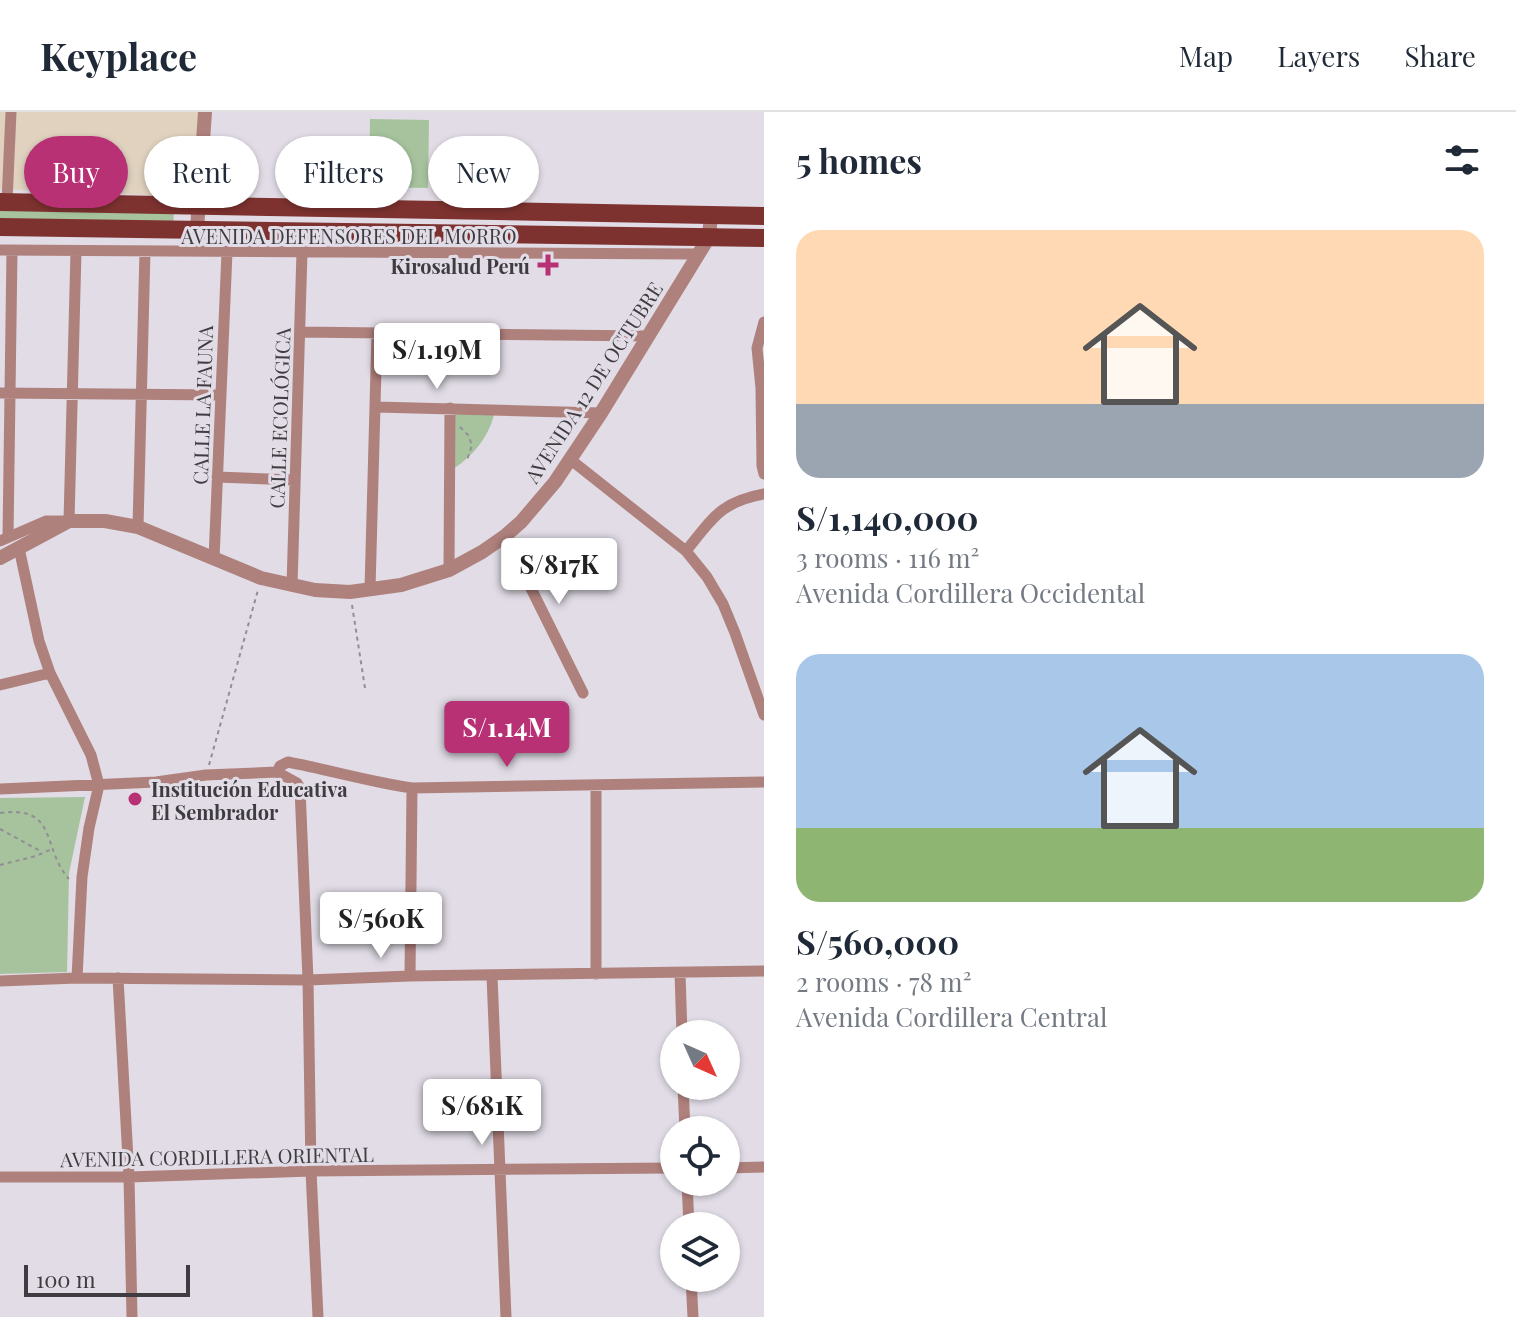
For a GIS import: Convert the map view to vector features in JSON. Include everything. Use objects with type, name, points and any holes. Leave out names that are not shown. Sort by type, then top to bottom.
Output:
[{"type":"main road","points":[[4,202],[144,204]]},
{"type":"main road","points":[[259,206],[764,216]]},
{"type":"main road","points":[[0,227],[764,238]]},
{"type":"street","points":[[4,202],[11,112]]},
{"type":"street","points":[[203,136],[205,112]]},
{"type":"street","points":[[196,252],[199,208]]},
{"type":"street","name":"AVENIDA 12 DE OCTUBRE","points":[[4,539],[46,521],[105,521],[138,527],[261,578],[315,590],[350,592],[401,585],[449,570],[482,552],[521,522],[571,460],[709,237],[711,215]]},
{"type":"street","points":[[763,251],[764,238]]},
{"type":"street","points":[[69,521],[76,251]]},
{"type":"street","points":[[138,527],[145,251]]},
{"type":"street","name":"CALLE LA FAUNA","points":[[214,559],[227,252]]},
{"type":"street","name":"CALLE ECOLÓGICA","points":[[292,586],[302,252]]},
{"type":"street","points":[[4,539],[8,253]]},
{"type":"street","name":"AVENIDA DEFENSORES DEL MORRO","points":[[8,253],[698,254]]},
{"type":"street","points":[[764,322],[757,348],[764,474]]},
{"type":"street","points":[[300,332],[649,336]]},
{"type":"street","points":[[370,589],[377,333]]},
{"type":"street","points":[[5,393],[221,395]]},
{"type":"street","points":[[376,407],[601,413]]},
{"type":"street","points":[[449,570],[450,408]]},
{"type":"street","points":[[571,460],[686,551],[707,577],[723,604],[764,715]]},
{"type":"street","points":[[217,477],[295,480]]},
{"type":"street","points":[[686,551],[728,504],[764,494]]},
{"type":"street","name":"AVENIDA 12 DE OCTUBRE","points":[[0,558],[69,521]]},
{"type":"street","points":[[505,536],[583,693]]},
{"type":"street","points":[[19,548],[39,641],[50,673],[91,755],[99,785],[82,880],[77,978]]},
{"type":"street","points":[[0,685],[50,673]]},
{"type":"street","points":[[277,772],[280,766],[288,762],[412,788],[764,782]]},
{"type":"street","points":[[0,789],[156,782],[206,775],[277,772],[297,783],[301,795],[318,1317]]},
{"type":"street","points":[[596,785],[596,974]]},
{"type":"street","points":[[410,976],[412,788]]},
{"type":"street","points":[[0,981],[77,978],[308,980],[764,971]]},
{"type":"street","points":[[680,973],[682,1020]]},
{"type":"street","points":[[492,976],[506,1317]]},
{"type":"street","points":[[118,978],[129,1177],[132,1317]]},
{"type":"street","points":[[740,1168],[764,1167]]},
{"type":"street","name":"AVENIDA CORDILLERA ORIENTAL","points":[[0,1177],[660,1168]]},
{"type":"street","points":[[692,1292],[693,1317]]},
{"type":"path","points":[[450,422],[463,429],[471,439],[467,460]]},
{"type":"path","points":[[206,775],[261,578]]},
{"type":"path","points":[[350,592],[365,688]]},
{"type":"path","points":[[0,813],[12,811],[36,817],[44,826],[61,870],[70,879],[82,880]]},
{"type":"path","points":[[0,829],[43,853]]},
{"type":"path","points":[[0,865],[53,848]]},
{"type":"shaded area","points":[[0,112],[200,112],[198,136],[144,136],[144,195],[128,194],[128,136],[24,136],[24,190],[0,189]]},
{"type":"green space","points":[[370,119],[429,120],[428,188],[412,188],[412,136],[370,136]]},
{"type":"green space","points":[[0,209],[174,212],[173,225],[0,222]]},
{"type":"green space","points":[[456,413],[494,415],[479,446],[453,469],[452,419]]},
{"type":"green space","points":[[85,797],[69,873],[67,972],[0,974],[0,798]]},
{"type":"place","name":"Kirosalud Perú","points":[[548,265]]},
{"type":"place","name":"Institución Educativa El Sembrador","points":[[135,799]]}]
